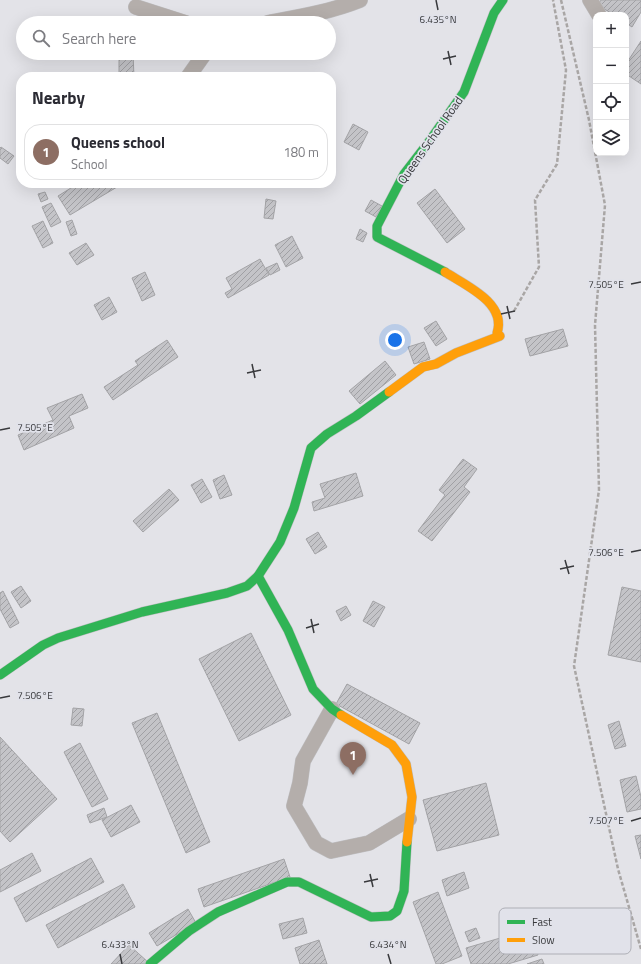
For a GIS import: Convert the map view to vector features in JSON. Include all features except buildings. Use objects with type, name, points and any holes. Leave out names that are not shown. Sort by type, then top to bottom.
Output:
[{"type":"street","points":[[307,16],[360,0]]},
{"type":"street","name":"Queens School Road","points":[[258,576],[280,542],[294,508],[311,448],[327,434],[356,416],[423,367],[436,364],[456,353],[500,336],[497,333],[498,327],[495,309],[484,297],[439,268],[377,236],[376,232],[377,226],[404,174],[464,92],[494,13],[502,0]]},
{"type":"street","points":[[590,0],[596,12]]},
{"type":"street","points":[[136,7],[164,16]]},
{"type":"street","points":[[192,72],[200,60]]},
{"type":"street","points":[[0,674],[43,645],[58,638],[142,612],[227,593],[247,586],[258,576],[288,630],[313,689],[332,709],[392,745],[406,764],[412,797],[404,891],[397,911],[390,916],[371,917],[299,882],[287,882],[218,912],[189,931],[150,964]]},
{"type":"street","points":[[332,709],[303,761],[300,783],[294,806],[316,843],[331,851],[369,844],[409,819]]},
{"type":"path","points":[[512,315],[539,267],[535,200],[556,164],[566,70],[554,0]]},
{"type":"path","points":[[561,0],[589,120],[606,205],[595,325],[599,490],[574,666],[618,870],[629,908]]},
{"type":"path","points":[[631,915],[641,949]]},
{"type":"traffic: fast","points":[[445,272],[377,237],[377,226],[404,174],[464,92],[494,13],[503,0]]},
{"type":"traffic: fast","points":[[0,675],[43,645],[58,638],[142,612],[227,593],[247,586],[258,576],[280,542],[294,508],[311,448],[327,434],[356,416],[389,392]]},
{"type":"traffic: fast","points":[[258,576],[288,630],[313,689],[332,709],[341,715]]},
{"type":"traffic: fast","points":[[150,964],[189,931],[218,912],[287,882],[299,882],[371,917],[390,916],[397,911],[404,891],[407,842]]},
{"type":"traffic: slow","points":[[389,392],[423,367],[436,364],[456,353],[500,336],[497,333],[498,322],[496,313],[490,304],[473,289],[445,272]]},
{"type":"traffic: slow","points":[[341,715],[392,745],[406,764],[412,797],[407,842]]},
{"type":"place","name":"Queens school","points":[[353,775]]}]
